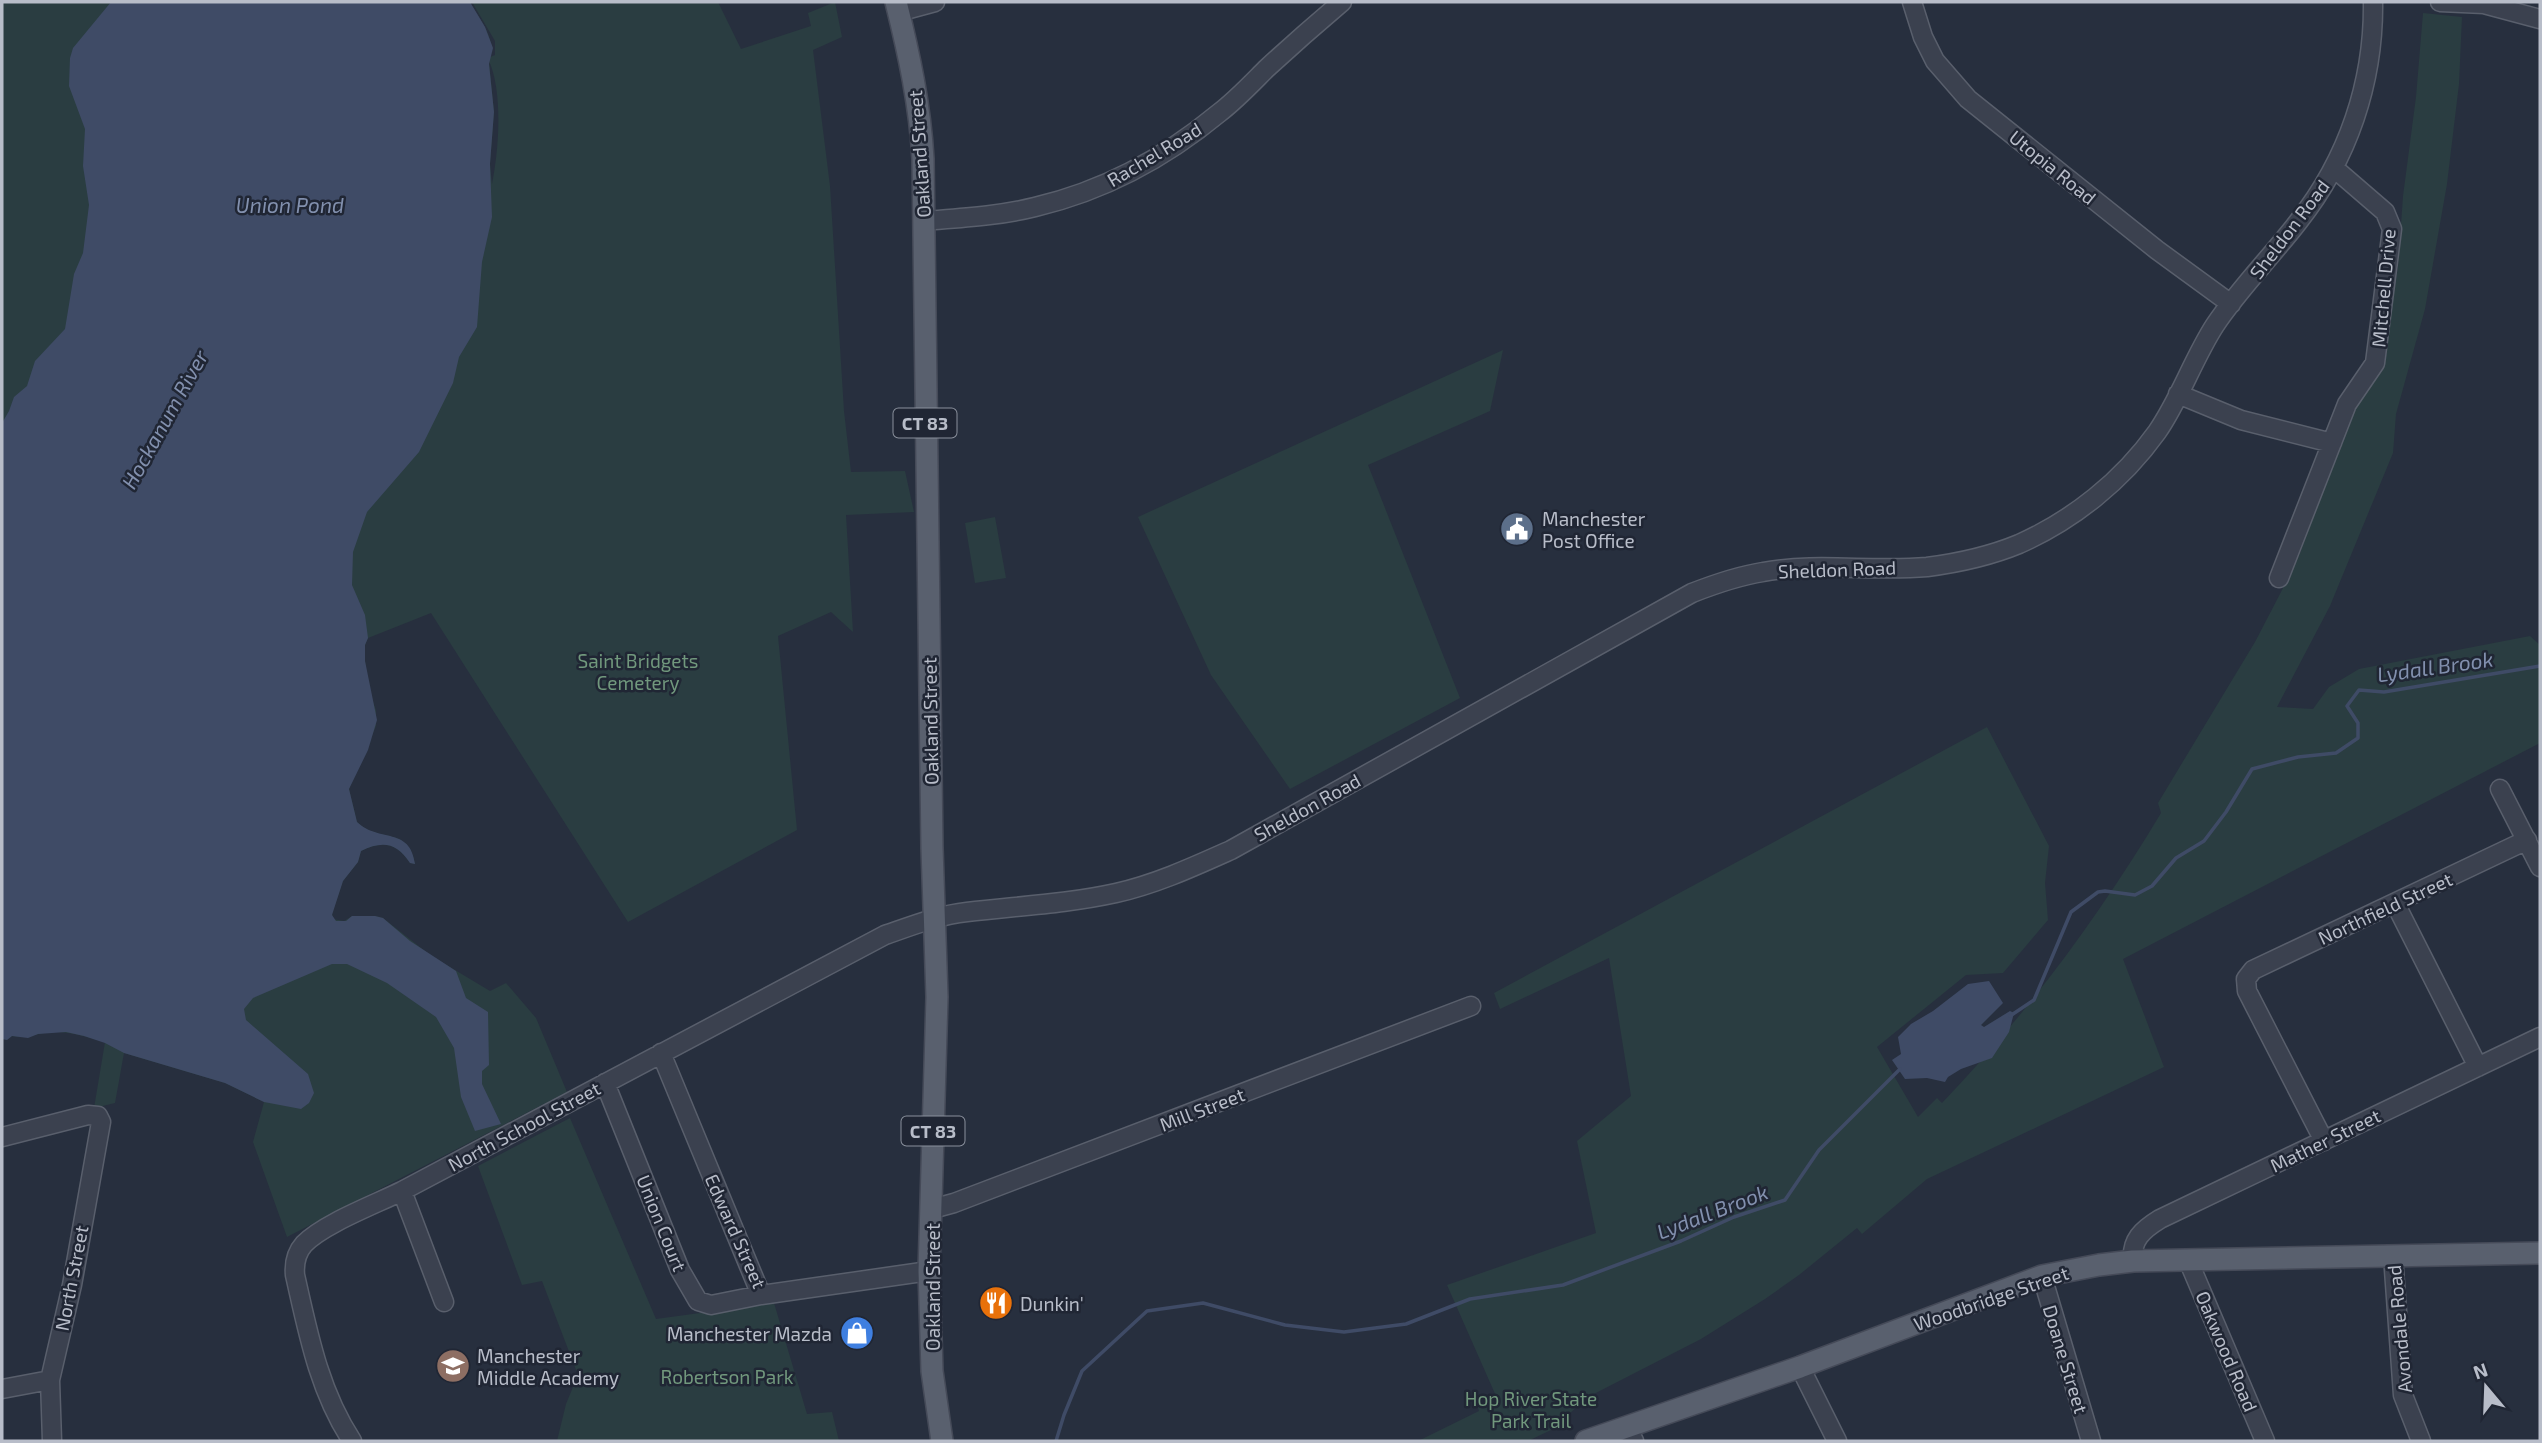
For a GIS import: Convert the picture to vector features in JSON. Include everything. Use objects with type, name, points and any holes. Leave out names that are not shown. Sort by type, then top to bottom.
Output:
[{"type":"main road","name":"Oakland Street","points":[[897,7],[920,114],[924,221],[926,471],[937,997],[929,1271],[932,1368],[942,1441]]},
{"type":"main road","name":"Woodbridge Street","points":[[1586,1441],[1631,1434],[2042,1276],[2099,1265],[2133,1262],[2540,1253]]},
{"type":"street","points":[[897,7],[935,2]]},
{"type":"street","name":"Rachel Road","points":[[924,221],[1002,214],[1035,208],[1124,176],[1166,151],[1220,113],[1315,23],[1342,2]]},
{"type":"street","name":"Utopia Road","points":[[1912,2],[1923,37],[1935,61],[1968,99],[2157,250],[2231,304]]},
{"type":"street","name":"Sheldon Road","points":[[934,918],[966,912],[1062,903],[1116,893],[1190,869],[1254,837],[1656,611],[1717,584],[1763,572],[1804,568],[1926,567],[1976,558],[2018,544],[2055,526],[2109,486],[2137,457],[2157,431],[2216,324],[2299,221],[2334,168],[2350,133],[2365,86],[2373,31],[2373,2]]},
{"type":"street","points":[[2440,2],[2484,4],[2540,19]]},
{"type":"street","name":"Mitchell Drive","points":[[2279,578],[2351,397],[2372,372],[2375,363],[2392,229],[2385,212],[2334,168]]},
{"type":"street","points":[[2178,394],[2241,421],[2332,443]]},
{"type":"street","points":[[2500,789],[2540,867]]},
{"type":"street","name":"Northfield Street","points":[[2324,1141],[2247,991],[2246,979],[2253,970],[2526,840]]},
{"type":"street","points":[[2395,904],[2478,1067]]},
{"type":"street","name":"North School Street","points":[[352,1441],[336,1417],[321,1381],[304,1316],[295,1263],[304,1244],[885,935],[934,918]]},
{"type":"street","name":"Mill Street","points":[[932,1209],[954,1203],[1471,1006]]},
{"type":"street","name":"Mather Street","points":[[2133,1262],[2132,1251],[2136,1238],[2146,1227],[2540,1037]]},
{"type":"street","name":"Edward Street","points":[[661,1053],[761,1295],[929,1271]]},
{"type":"street","name":"Union Court","points":[[605,1083],[680,1270],[698,1301],[711,1305],[761,1295]]},
{"type":"street","name":"North Street","points":[[2,1137],[88,1115],[99,1116],[101,1122],[72,1285],[50,1380],[52,1441]]},
{"type":"street","points":[[402,1191],[444,1302]]},
{"type":"street","name":"Avondale Road","points":[[2393,1256],[2403,1395],[2421,1441]]},
{"type":"street","name":"Oakwood Road","points":[[2188,1260],[2265,1441]]},
{"type":"street","name":"Doane Street","points":[[2042,1276],[2091,1441]]},
{"type":"street","points":[[1800,1367],[1836,1441]]},
{"type":"street","points":[[2,1389],[50,1380]]},
{"type":"green space","name":"Saint Bridgets Cemetery","points":[[2,2],[470,2],[489,35],[490,57],[495,55],[495,41],[472,2],[718,2],[741,49],[811,26],[808,13],[835,2],[842,37],[813,50],[830,186],[844,411],[851,472],[905,471],[914,512],[846,515],[853,632],[831,612],[778,636],[797,830],[628,922],[431,613],[368,638],[365,661],[370,694],[376,710],[376,726],[349,789],[357,822],[366,829],[400,839],[411,852],[415,864],[410,863],[400,851],[389,845],[376,845],[361,851],[358,862],[343,881],[332,913],[333,919],[344,921],[352,916],[383,918],[430,955],[490,991],[506,983],[536,1018],[567,1092],[287,1237],[253,1142],[264,1102],[225,1083],[124,1053],[115,1103],[94,1108],[105,1042],[55,1032],[2,1039]],"holes":[[[489,61],[498,121],[492,184],[490,164],[494,112]]]},
{"type":"green space","name":"Hop River State Park Trail","points":[[2423,13],[2462,17],[2459,84],[2447,184],[2425,309],[2396,414],[2393,453],[2330,606],[2277,707],[2313,709],[2329,687],[2359,669],[2530,636],[2540,645],[2540,743],[2123,959],[2164,1067],[1927,1179],[1862,1234],[1857,1228],[1765,1299],[1701,1339],[1588,1397],[1551,1430],[1528,1441],[1418,1441],[1479,1411],[1477,1405],[1496,1396],[1447,1285],[1596,1233],[1577,1141],[1631,1096],[1609,958],[1500,1009],[1494,993],[1987,727],[2049,846],[2045,883],[2048,920],[2003,973],[1966,975],[1877,1047],[1918,1117],[1937,1098],[1942,1103],[1973,1070],[2032,1000],[2086,928],[2161,813],[2158,803],[2255,642],[2300,553],[2353,408],[2384,355],[2398,268]]},
{"type":"green space","points":[[1503,350],[1490,411],[1368,465],[1460,698],[1290,789],[1211,675],[1138,517]]},
{"type":"green space","points":[[995,517],[1006,578],[975,583],[965,523]]},
{"type":"green space","name":"Robertson Park","points":[[570,1118],[656,1319],[774,1303],[807,1414],[832,1412],[839,1441],[557,1441],[566,1404],[578,1375],[542,1281],[522,1285],[478,1166]]},
{"type":"water","name":"Union Pond","points":[[111,2],[470,2],[485,27],[493,48],[489,64],[494,112],[490,164],[492,217],[482,262],[477,327],[459,357],[453,383],[419,452],[367,512],[353,552],[352,585],[365,615],[368,638],[365,661],[377,720],[368,750],[349,789],[357,822],[407,844],[415,864],[410,863],[400,851],[389,845],[376,845],[361,851],[358,862],[343,881],[332,915],[336,921],[346,921],[352,916],[383,918],[410,941],[456,971],[466,998],[488,1012],[489,1065],[482,1071],[482,1084],[501,1124],[475,1131],[461,1097],[454,1048],[436,1017],[387,983],[347,964],[332,964],[253,998],[244,1009],[246,1020],[308,1074],[314,1093],[309,1103],[301,1109],[264,1102],[225,1083],[124,1053],[84,1036],[66,1032],[2,1039],[2,423],[14,397],[27,386],[35,361],[65,329],[74,274],[83,253],[89,205],[83,166],[85,129],[69,86],[70,58],[73,48]]},
{"type":"water","points":[[1989,981],[2003,1003],[1981,1025],[1984,1027],[2010,1011],[2014,1013],[2009,1032],[1992,1058],[1961,1069],[1945,1082],[1927,1078],[1905,1079],[1892,1060],[1901,1054],[1898,1037],[1911,1024],[1968,984]]},
{"type":"waterway","name":"Lydall Brook","points":[[2010,1016],[2034,1000],[2071,912],[2098,892],[2135,895],[2152,886],[2176,858],[2204,841],[2226,812],[2252,769],[2298,757],[2336,753],[2358,738],[2358,723],[2347,706],[2359,690],[2384,692],[2540,666]]},
{"type":"waterway","name":"Lydall Brook","points":[[1056,1441],[1082,1371],[1147,1311],[1203,1303],[1285,1325],[1344,1332],[1406,1324],[1470,1299],[1563,1285],[1681,1241],[1734,1217],[1785,1200],[1819,1150],[1900,1069]]},
{"type":"place","name":"Manchester Post Office","points":[[1517,529]]},
{"type":"place","name":"Dunkin'","points":[[996,1303]]},
{"type":"place","name":"Manchester Mazda","points":[[857,1333]]},
{"type":"place","name":"Manchester Middle Academy","points":[[453,1366]]},
{"type":"water label","name":"Hockanum River","points":[[164,419]]}]
